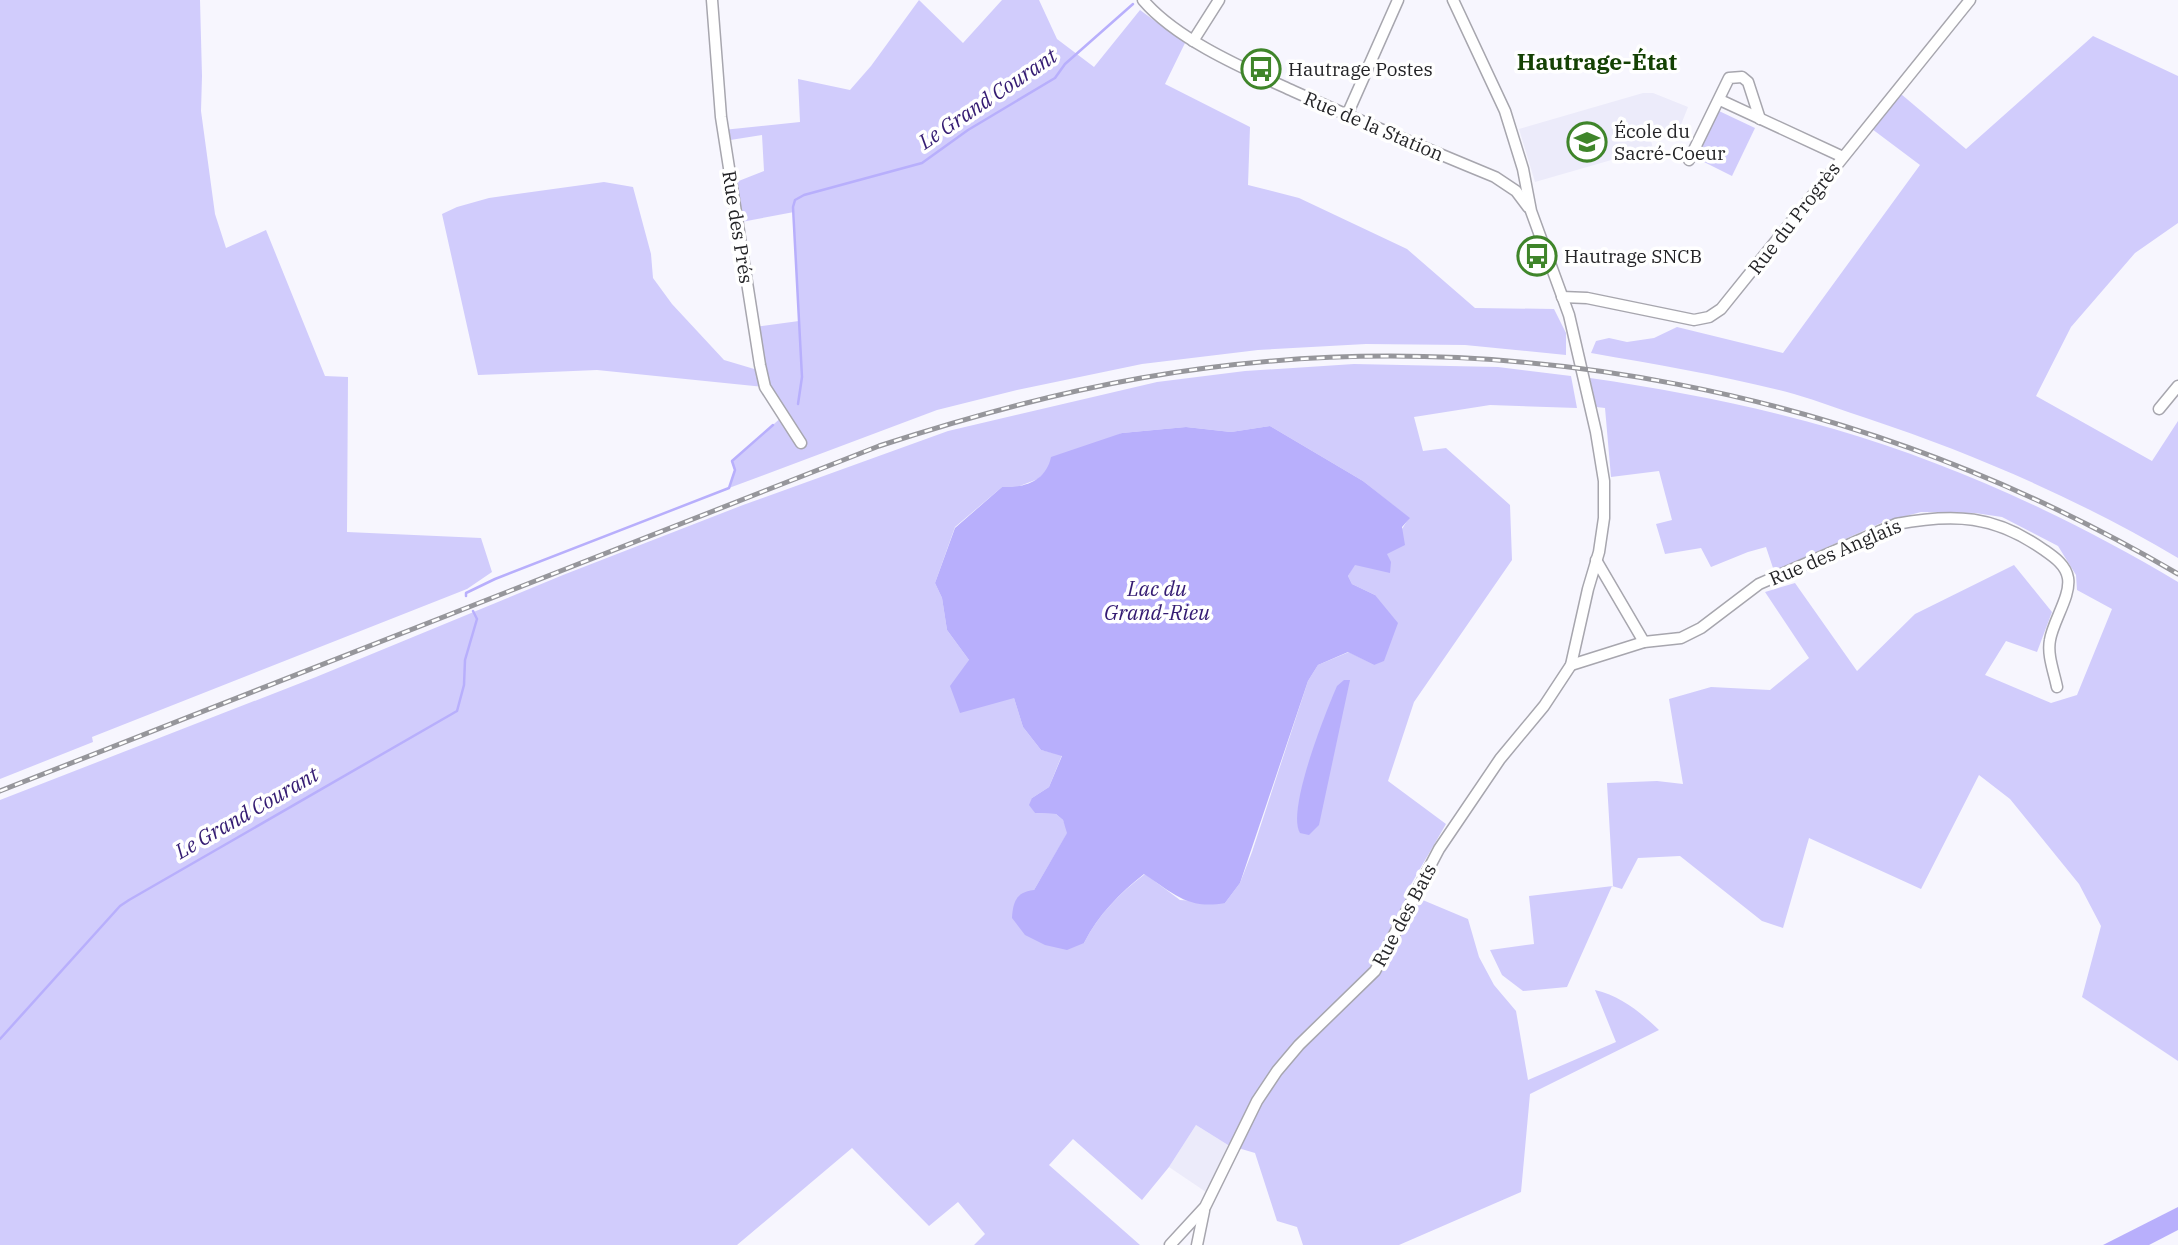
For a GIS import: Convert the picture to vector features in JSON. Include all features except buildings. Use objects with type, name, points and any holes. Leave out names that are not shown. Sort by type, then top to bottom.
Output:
[{"type":"street","name":"Rue des Prés","points":[[712,0],[721,117],[760,365],[765,387],[801,443]]},
{"type":"street","name":"Rue de la Station","points":[[1143,0],[1193,41],[1257,75],[1347,116],[1495,177],[1516,191],[1531,211]]},
{"type":"street","points":[[1193,41],[1219,0]]},
{"type":"street","points":[[1347,116],[1398,0]]},
{"type":"street","points":[[1453,0],[1505,111],[1523,169],[1531,211]]},
{"type":"street","name":"Rue du Progrès","points":[[1562,297],[1587,298],[1678,318],[1694,320],[1709,317],[1734,296],[1970,0]]},
{"type":"street","points":[[1689,160],[1720,100],[1728,78],[1742,77],[1748,82],[1760,119]]},
{"type":"street","points":[[1720,100],[1843,157]]},
{"type":"street","name":"Rue des Bats","points":[[1170,1245],[1205,1207],[1264,1091],[1299,1045],[1375,971],[1439,849],[1500,759],[1544,706],[1571,665],[1604,518],[1604,481],[1596,432],[1569,315],[1531,211]]},
{"type":"street","points":[[2159,410],[2178,386]]},
{"type":"street","name":"Rue des Anglais","points":[[1571,665],[1644,642],[1681,638],[1701,628],[1759,584],[1896,524],[1916,520],[1974,518],[2002,525],[2033,541],[2056,558],[2065,569],[2068,586],[2050,640],[2049,653],[2057,687]]},
{"type":"street","points":[[1596,560],[1644,642]]},
{"type":"street","points":[[1197,1245],[1205,1207]]},
{"type":"shaded area","points":[[0,0],[200,0],[201,111],[215,214],[226,248],[266,230],[325,376],[348,377],[347,532],[481,538],[492,572],[467,589],[92,737],[93,742],[0,779]]},
{"type":"shaded area","points":[[919,0],[963,43],[1002,0],[1039,0],[1057,39],[1094,67],[1140,10],[1185,43],[1165,84],[1250,127],[1248,185],[1299,198],[1407,249],[1475,308],[1554,309],[1566,333],[1566,355],[1465,345],[1366,344],[1258,350],[1142,364],[937,410],[729,488],[735,470],[732,461],[783,416],[765,387],[597,370],[478,375],[442,214],[489,198],[604,182],[633,187],[651,254],[653,278],[672,304],[724,360],[761,371],[754,327],[799,321],[794,212],[736,223],[731,184],[764,171],[762,135],[724,141],[723,130],[800,122],[798,79],[850,90]]},
{"type":"shaded area","points":[[2093,36],[2178,76],[2178,223],[2135,253],[2071,327],[2036,396],[2152,461],[2178,421],[2178,558],[2066,498],[1909,433],[1769,388],[1591,353],[1596,341],[1609,338],[1627,342],[1654,338],[1677,327],[1783,353],[1920,165],[1872,129],[1901,94],[1966,149]]},
{"type":"shaded area","name":"École du Sacré-Coeur","points":[[1643,93],[1653,93],[1688,107],[1676,137],[1654,126],[1647,127],[1653,148],[1535,182],[1519,129]]},
{"type":"shaded area","points":[[1719,111],[1755,128],[1732,176],[1696,158]]},
{"type":"shaded area","points":[[1354,364],[1498,367],[1571,376],[1577,408],[1490,405],[1414,417],[1423,451],[1446,448],[1510,505],[1512,560],[1414,702],[1388,781],[1446,824],[1406,893],[1468,919],[1479,957],[1494,985],[1516,1011],[1528,1080],[1616,1042],[1595,990],[1630,1006],[1659,1030],[1530,1094],[1521,1192],[1399,1245],[1303,1245],[1297,1227],[1277,1221],[1255,1153],[1228,1145],[1196,1125],[1169,1167],[1142,1200],[1073,1139],[1049,1165],[1140,1245],[974,1245],[985,1234],[958,1202],[929,1226],[852,1148],[737,1245],[0,1245],[0,800],[316,677],[563,575],[743,505],[948,431],[1157,382],[1245,371]],"holes":[[[1270,426],[1363,481],[1409,518],[1386,554],[1354,565],[1348,576],[1352,584],[1375,595],[1374,665],[1349,652],[1318,665],[1308,681],[1240,883],[1225,903],[1180,900],[1145,874],[1110,905],[1084,943],[1034,890],[1068,832],[1063,820],[1056,814],[1035,813],[1032,798],[1049,787],[1062,755],[1041,750],[1023,727],[1014,698],[969,660],[947,630],[942,598],[935,583],[955,527],[1002,487],[1017,487],[1038,479],[1048,469],[1122,433],[1186,427],[1231,432]]]},
{"type":"shaded area","points":[[1590,378],[1744,406],[1879,443],[2011,495],[2096,536],[2178,582],[2178,1061],[2082,997],[2101,926],[2079,884],[2010,799],[1979,775],[1921,889],[1809,838],[1783,928],[1762,921],[1680,856],[1638,858],[1622,889],[1612,886],[1607,783],[1657,781],[1683,784],[1669,699],[1711,687],[1770,690],[1809,658],[1765,592],[1795,583],[1857,671],[1915,614],[2014,565],[2052,612],[2037,652],[2006,641],[1985,675],[2051,703],[2077,695],[2112,609],[2077,590],[2076,575],[2058,546],[2002,517],[1975,513],[1921,512],[1883,522],[1774,571],[1766,547],[1711,567],[1701,548],[1665,554],[1656,524],[1672,520],[1659,471],[1611,477],[1605,408],[1596,407]]},
{"type":"shaded area","points":[[1612,886],[1567,987],[1523,991],[1502,975],[1490,950],[1534,944],[1529,896]]},
{"type":"shaded area","points":[[1196,1125],[1228,1145],[1206,1192],[1169,1167]]},
{"type":"water","name":"Lac du Grand-Rieu","points":[[1270,426],[1363,481],[1410,518],[1402,527],[1405,545],[1387,554],[1391,562],[1390,573],[1355,565],[1348,576],[1352,584],[1375,595],[1398,623],[1384,661],[1374,665],[1348,652],[1318,665],[1308,681],[1240,883],[1225,903],[1212,905],[1191,902],[1144,874],[1110,905],[1084,943],[1067,950],[1045,945],[1025,935],[1012,918],[1012,912],[1019,896],[1034,890],[1067,833],[1063,820],[1056,814],[1035,813],[1029,805],[1032,798],[1049,787],[1062,756],[1041,750],[1023,727],[1014,698],[960,713],[950,686],[969,660],[947,630],[942,598],[935,583],[955,528],[1002,487],[1019,486],[1039,477],[1051,457],[1122,433],[1186,427],[1231,432]]},
{"type":"water","points":[[1344,680],[1350,680],[1319,825],[1309,835],[1300,833],[1297,821],[1298,804],[1309,761],[1337,686]]},
{"type":"water","points":[[2178,1207],[2178,1230],[2149,1245],[2103,1245]]},
{"type":"waterway","name":"Le Grand Courant","points":[[798,404],[802,377],[793,207],[795,200],[804,195],[922,163],[968,130],[1055,78],[1065,64],[1133,4]]},
{"type":"waterway","name":"Le Grand Courant","points":[[466,596],[466,593],[495,579],[729,488],[735,470],[732,461],[773,425]]},
{"type":"waterway","name":"Le Grand Courant","points":[[0,1039],[120,906],[457,711],[464,685],[465,660],[477,619],[473,611]]},
{"type":"railway","points":[[0,791],[879,446],[976,416],[1074,391],[1141,378],[1275,361],[1409,356],[1544,364],[1677,384],[1808,415],[1936,458],[2059,511],[2178,574]]},
{"type":"place","name":"Hautrage Postes","points":[[1261,69]]},
{"type":"place","name":"École du Sacré-Coeur","points":[[1587,142]]},
{"type":"place","name":"Hautrage SNCB","points":[[1537,256]]},
{"type":"district","name":"Hautrage-État","points":[[1597,62]]}]
